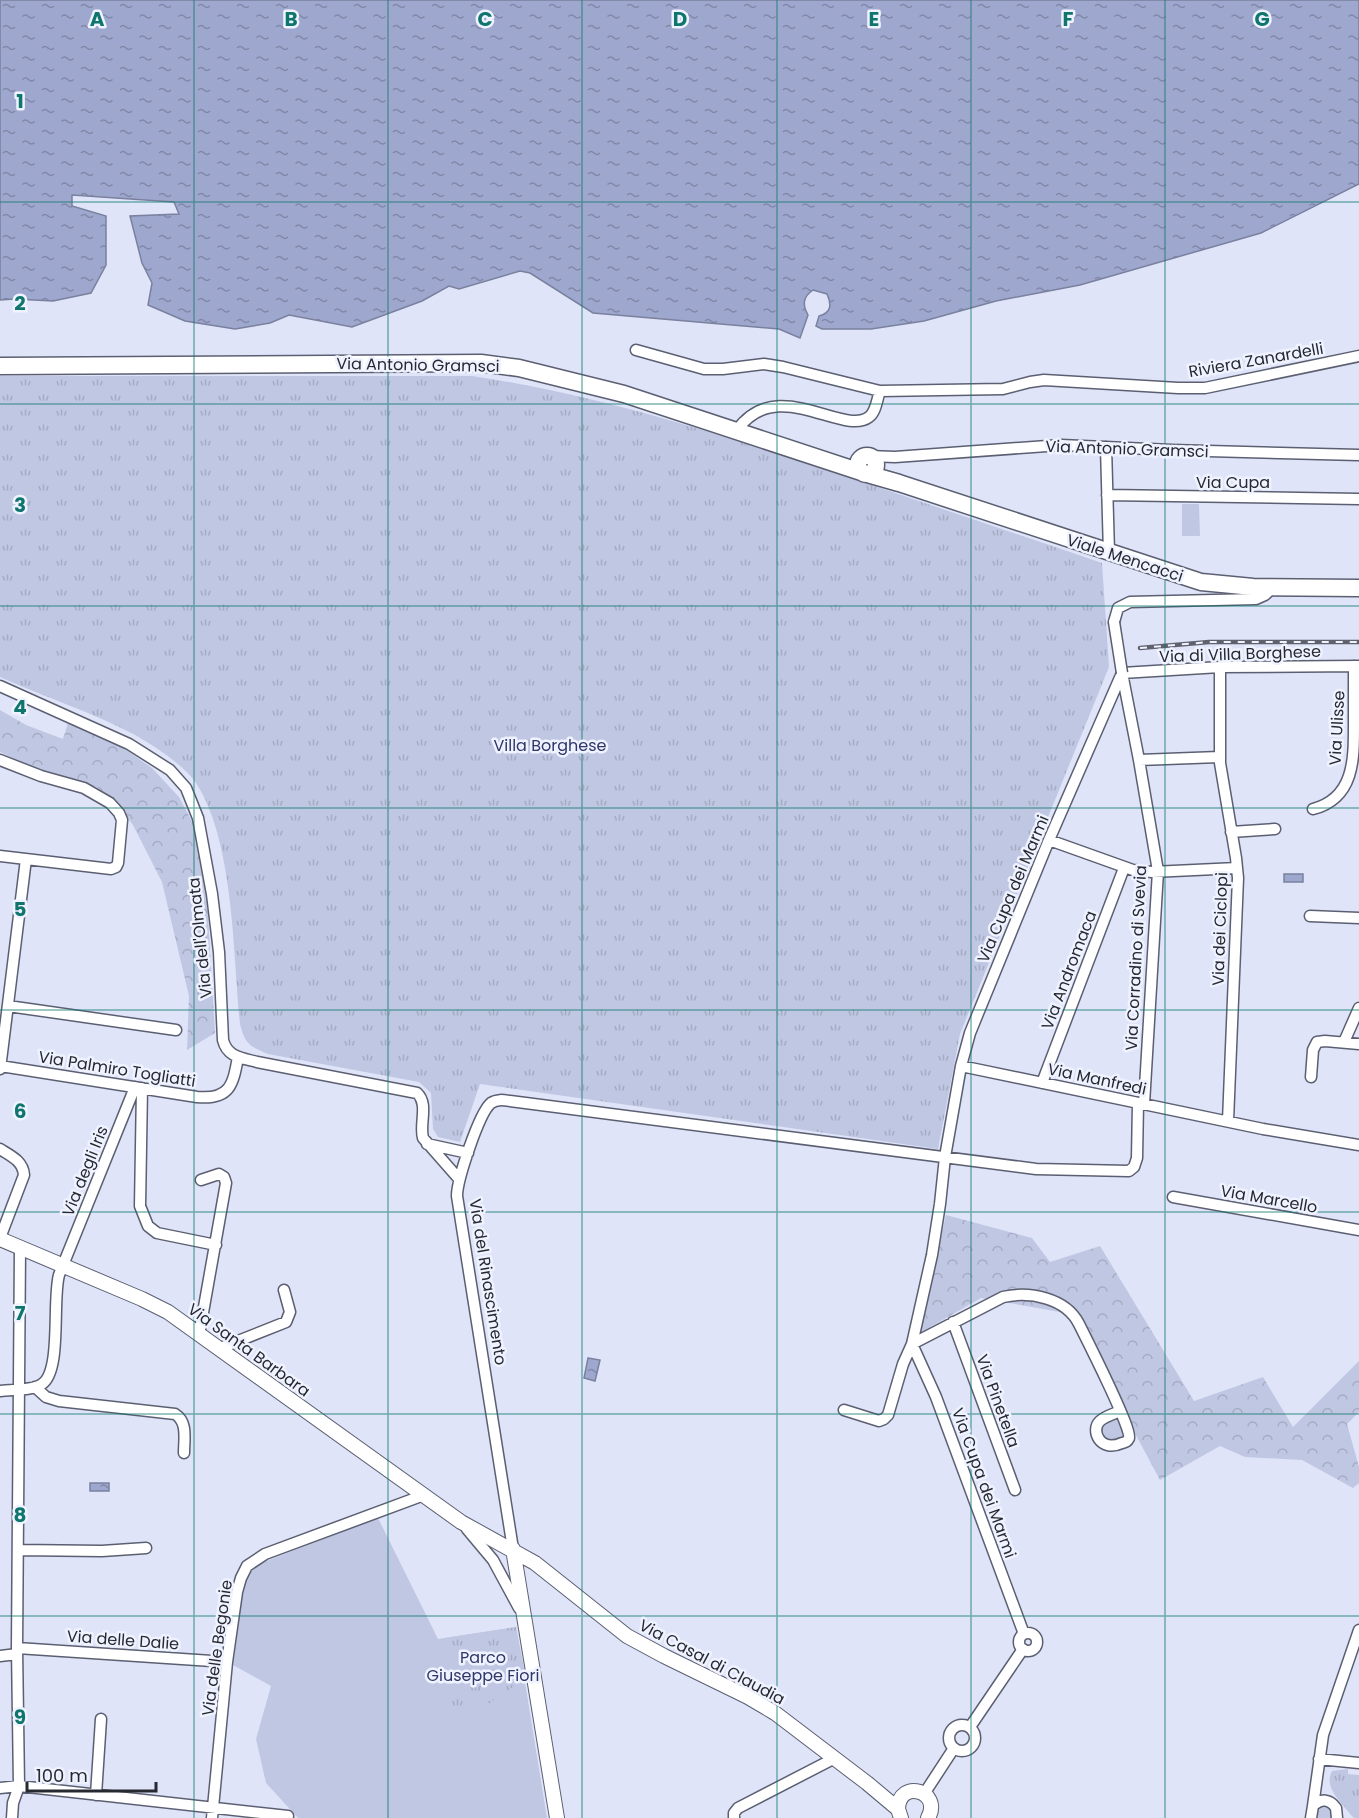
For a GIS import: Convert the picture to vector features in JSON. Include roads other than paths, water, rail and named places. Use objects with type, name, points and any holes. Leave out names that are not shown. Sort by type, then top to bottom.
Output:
[{"type":"main road","name":"Via Antonio Gramsci","points":[[0,366],[481,363],[519,368],[624,394],[823,458],[868,464]]},
{"type":"main road","name":"Viale Mencacci","points":[[868,464],[899,483],[1201,582],[1272,588],[1359,588]]},
{"type":"street","name":"Riviera Zanardelli","points":[[636,350],[704,369],[764,364],[790,368],[880,391],[1003,389],[1044,380],[1183,388],[1210,387],[1359,356]]},
{"type":"street","points":[[737,430],[754,414],[781,406],[862,420],[872,413],[880,391]]},
{"type":"street","name":"Via Antonio Gramsci","points":[[868,464],[895,457],[1052,445],[1359,455]]},
{"type":"street","points":[[1106,447],[1109,553]]},
{"type":"street","name":"Via Cupa","points":[[1107,495],[1359,499]]},
{"type":"street","points":[[1122,673],[1114,622],[1118,608],[1130,602],[1256,598],[1265,596],[1272,588]]},
{"type":"street","name":"Via di Villa Borghese","points":[[1122,673],[1220,667],[1356,666]]},
{"type":"street","name":"Via Ulisse","points":[[1313,809],[1330,802],[1338,795],[1352,768],[1356,666]]},
{"type":"street","name":"Via dei Ciclopi","points":[[1220,667],[1219,757],[1237,868],[1228,1121]]},
{"type":"street","name":"Via Corradino di Svevia","points":[[945,1157],[1049,1170],[1129,1171],[1137,1161],[1158,872],[1122,673]]},
{"type":"street","name":"Via Cupa dei Marmi","points":[[844,1410],[876,1420],[884,1419],[888,1415],[903,1364],[912,1344],[936,1233],[945,1157],[961,1066],[970,1033],[1049,840],[1122,673]]},
{"type":"street","name":"Via dell'Olmata","points":[[0,686],[129,744],[170,770],[186,788],[198,818],[212,894],[219,962],[223,1044],[229,1052],[238,1057]]},
{"type":"street","points":[[1139,760],[1219,757]]},
{"type":"street","points":[[0,760],[41,776],[91,791],[112,806],[123,820],[119,861],[113,869],[0,856]]},
{"type":"street","points":[[1231,832],[1275,829]]},
{"type":"street","points":[[1049,840],[1124,868],[1158,872],[1237,868]]},
{"type":"street","points":[[0,1067],[26,859]]},
{"type":"street","name":"Via Andromaca","points":[[1042,1083],[1124,868]]},
{"type":"street","points":[[1310,916],[1359,918]]},
{"type":"street","points":[[8,1006],[176,1030]]},
{"type":"street","points":[[1344,1042],[1359,1008]]},
{"type":"street","points":[[1311,1077],[1315,1045],[1322,1041],[1359,1044]]},
{"type":"street","points":[[238,1057],[415,1092],[422,1099],[422,1134],[427,1144],[459,1179]]},
{"type":"street","name":"Via Palmiro Togliatti","points":[[0,1067],[197,1097],[216,1097],[226,1092],[231,1084],[238,1057]]},
{"type":"street","name":"Via Manfredi","points":[[961,1066],[1228,1121],[1359,1144]]},
{"type":"street","points":[[139,1088],[140,1200],[144,1218],[154,1232],[216,1245]]},
{"type":"street","name":"Via degli Iris","points":[[35,1387],[46,1380],[52,1366],[56,1292],[63,1265],[139,1088]]},
{"type":"street","name":"Via del Rinascimento","points":[[557,1818],[458,1201],[459,1179],[486,1110],[491,1103],[501,1100],[945,1157]]},
{"type":"street","points":[[427,1144],[468,1153]]},
{"type":"street","points":[[0,1149],[18,1161],[23,1168],[23,1179],[0,1239]]},
{"type":"street","points":[[199,1335],[226,1180],[219,1174],[201,1180]]},
{"type":"street","name":"Via Marcello","points":[[1173,1197],[1359,1230]]},
{"type":"street","name":"Via Santa Barbara","points":[[0,1239],[151,1302],[461,1522],[513,1549]]},
{"type":"street","points":[[12,1818],[13,1803],[19,1786],[17,1651],[20,1248]]},
{"type":"street","points":[[218,1349],[286,1322],[290,1312],[284,1290]]},
{"type":"street","points":[[912,1344],[1003,1297],[1016,1295],[1051,1300],[1065,1306],[1078,1321],[1120,1411]]},
{"type":"street","name":"Via Pinetella","points":[[953,1322],[1015,1490]]},
{"type":"street","name":"Via Cupa dei Marmi","points":[[912,1344],[936,1397],[1024,1634],[1030,1633],[1035,1636],[1037,1644],[1032,1651],[1023,1649],[970,1727]]},
{"type":"street","points":[[0,1391],[35,1387],[46,1397],[55,1401],[175,1414],[184,1425],[184,1453]]},
{"type":"street","name":"Via delle Begonie","points":[[213,1813],[226,1662],[238,1584],[245,1569],[265,1554],[424,1495]]},
{"type":"street","name":"Via Santa Barbara","points":[[461,1522],[493,1560],[507,1582],[526,1623]]},
{"type":"street","points":[[18,1550],[102,1551],[146,1548]]},
{"type":"street","name":"Via Casal di Claudia","points":[[513,1549],[543,1569],[627,1636],[759,1703],[867,1783],[899,1814]]},
{"type":"street","points":[[1310,1814],[1326,1722],[1359,1630]]},
{"type":"street","name":"Via delle Dalie","points":[[0,1656],[17,1651],[226,1662]]},
{"type":"street","points":[[96,1795],[101,1719]]},
{"type":"street","points":[[962,1724],[970,1727],[975,1738],[973,1746],[962,1751],[954,1748],[949,1737],[951,1730],[962,1724]]},
{"type":"street","points":[[930,1816],[930,1802],[924,1794],[954,1748]]},
{"type":"street","points":[[734,1818],[734,1813],[738,1808],[835,1758]]},
{"type":"street","points":[[1319,1759],[1359,1763]]},
{"type":"street","points":[[1318,1772],[1323,1789],[1339,1816]]},
{"type":"street","name":"Via Casal di Claudia","points":[[867,1783],[892,1792],[916,1791],[924,1794]]},
{"type":"street","points":[[0,1788],[19,1786],[96,1795],[213,1813],[288,1816]]},
{"type":"street","name":"Via Casal di Claudia","points":[[899,1814],[900,1800],[907,1792]]},
{"type":"street","points":[[1310,1814],[1320,1801],[1330,1802]]},
{"type":"water","points":[[0,0],[1359,0],[1359,184],[1261,233],[1080,285],[996,301],[924,321],[871,329],[822,329],[816,326],[819,316],[828,311],[830,302],[827,294],[813,290],[804,301],[808,315],[800,338],[779,329],[593,313],[530,273],[520,271],[459,289],[449,286],[422,301],[352,327],[289,315],[270,323],[235,329],[185,321],[148,305],[152,283],[142,263],[130,216],[179,214],[174,202],[72,195],[72,206],[106,216],[106,265],[91,293],[53,301],[0,300]]},
{"type":"water","points":[[1284,874],[1303,874],[1303,882],[1284,882]]},
{"type":"water","points":[[588,1358],[600,1360],[595,1381],[584,1378]]},
{"type":"water","points":[[90,1483],[109,1483],[109,1491],[90,1491]]},
{"type":"railway","points":[[1140,648],[1209,642],[1359,642]]},
{"type":"park label","name":"Villa Borghese","points":[[550,745]]},
{"type":"park label","name":"Parco Giuseppe Fiori","points":[[483,1666]]}]
